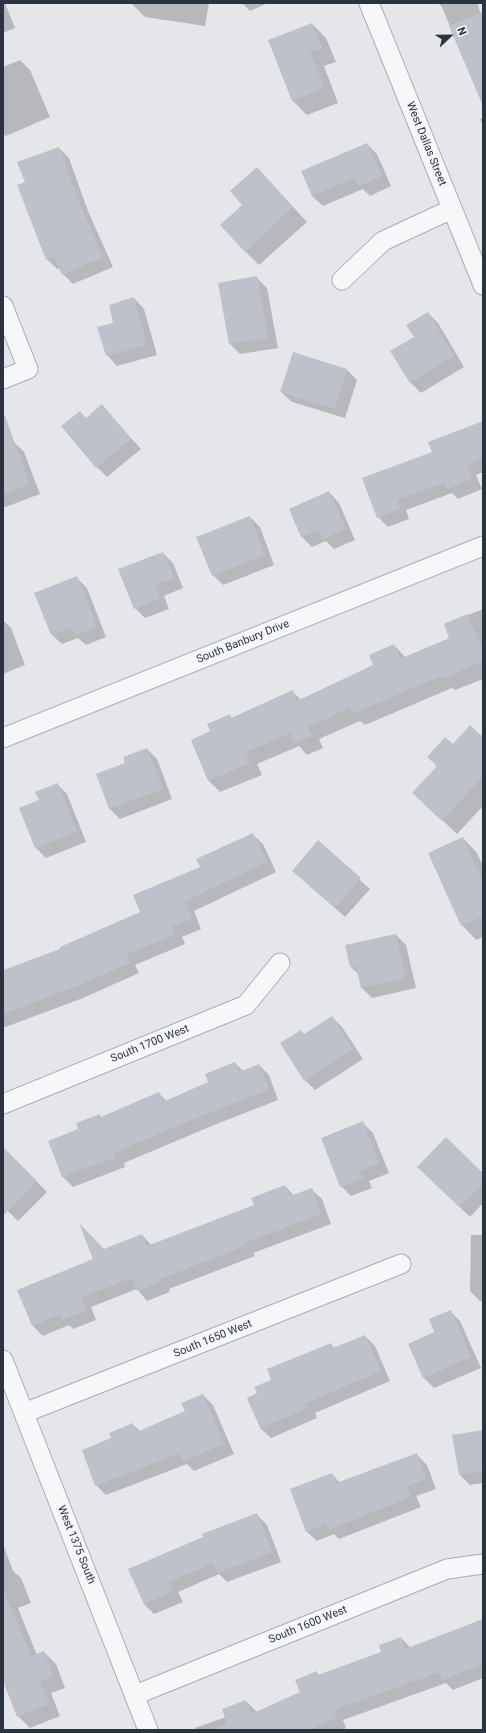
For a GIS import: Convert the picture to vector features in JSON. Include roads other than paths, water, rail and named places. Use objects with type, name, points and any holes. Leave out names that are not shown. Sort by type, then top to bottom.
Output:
[{"type":"street","name":"West Dallas Street","points":[[369,3],[483,285]]},
{"type":"street","points":[[342,280],[383,241],[452,209]]},
{"type":"street","points":[[3,306],[28,369],[3,379]]},
{"type":"street","name":"South Banbury Drive","points":[[3,738],[483,546]]},
{"type":"street","name":"South 1700 West","points":[[3,1104],[246,1005],[280,962]]},
{"type":"street","name":"South 1650 West","points":[[24,1413],[401,1264]]},
{"type":"street","name":"West 1375 South","points":[[3,1360],[148,1730]]},
{"type":"street","name":"South 1600 West","points":[[135,1695],[447,1569],[483,1564]]}]
